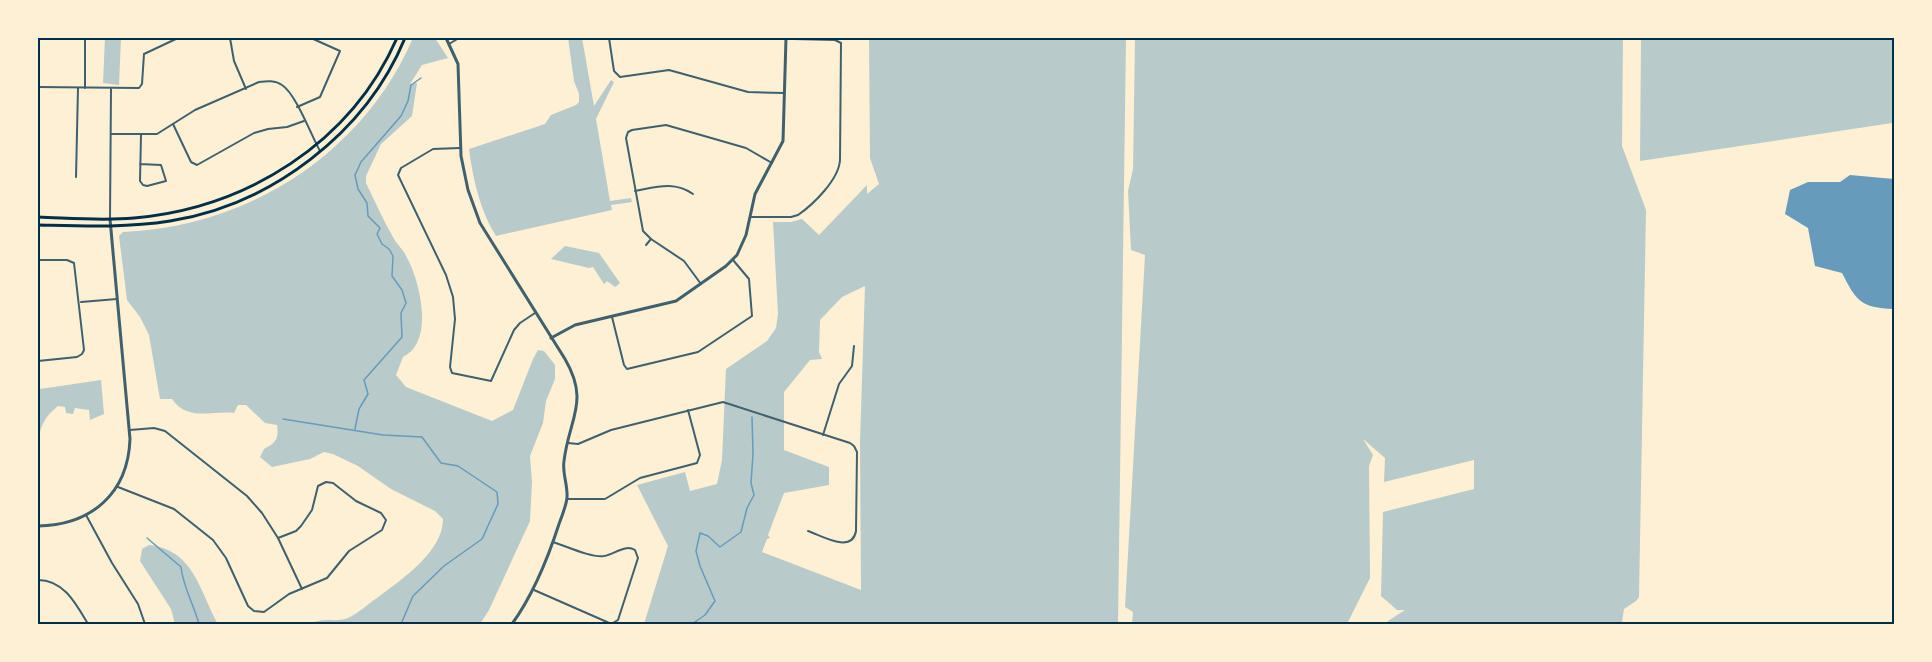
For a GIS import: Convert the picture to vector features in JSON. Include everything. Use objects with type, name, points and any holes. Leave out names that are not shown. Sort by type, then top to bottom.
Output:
[{"type":"main road","points":[[38,217],[130,219],[161,215],[220,200],[272,176],[317,145],[354,109],[379,72],[397,38]]},
{"type":"main road","points":[[38,225],[135,226],[164,222],[219,208],[278,181],[320,151],[348,125],[369,100],[405,38]]},
{"type":"street","points":[[85,38],[85,88]]},
{"type":"street","points":[[38,87],[139,88],[142,84],[144,54],[178,38]]},
{"type":"street","points":[[230,38],[234,61],[246,88]]},
{"type":"street","points":[[297,107],[320,96],[340,51],[311,38]]},
{"type":"street","points":[[446,38],[459,71],[460,148],[468,190],[483,230],[573,372],[578,388],[577,405],[563,468],[567,498],[547,560],[512,624]]},
{"type":"street","points":[[449,44],[459,38]]},
{"type":"street","points":[[609,38],[614,71],[620,77],[669,70],[748,92],[785,93]]},
{"type":"street","points":[[750,217],[792,218],[798,215],[835,178],[839,169],[841,43],[835,40],[755,38]]},
{"type":"street","points":[[551,338],[572,326],[675,301],[733,260],[744,241],[755,194],[773,164],[784,138],[786,38]]},
{"type":"street","points":[[111,134],[157,134],[195,111],[266,81],[279,83],[289,91],[320,151]]},
{"type":"street","points":[[76,177],[78,88]]},
{"type":"street","points":[[38,526],[67,523],[86,515],[101,505],[118,487],[127,464],[130,447],[110,226],[111,89]]},
{"type":"street","points":[[173,124],[191,162],[197,165],[254,133],[268,129],[287,128],[304,121]]},
{"type":"street","points":[[700,284],[684,261],[651,239],[641,226],[626,138],[628,132],[666,125],[746,148],[773,164]]},
{"type":"street","points":[[140,164],[161,165],[166,181],[142,185],[140,180],[140,164],[141,135]]},
{"type":"street","points":[[460,148],[434,149],[401,168],[398,175],[446,275],[453,297],[455,319],[450,367],[452,373],[491,381],[514,330],[520,323],[536,313]]},
{"type":"street","points":[[635,191],[672,184],[693,194]]},
{"type":"street","points":[[646,245],[651,239]]},
{"type":"street","points":[[38,260],[67,260],[74,263],[80,302],[83,352],[77,357],[38,361]]},
{"type":"street","points":[[612,317],[627,369],[698,352],[752,316],[749,279],[733,260]]},
{"type":"street","points":[[80,302],[117,299]]},
{"type":"street","points":[[823,435],[841,380],[852,366],[854,346]]},
{"type":"street","points":[[568,443],[578,444],[611,430],[723,402],[850,443],[855,448],[857,464],[854,538],[850,542],[842,543],[808,531]]},
{"type":"street","points":[[567,498],[605,499],[640,478],[697,463],[700,455],[688,410]]},
{"type":"street","points":[[130,430],[154,428],[165,431],[247,496],[267,519],[302,589]]},
{"type":"street","points":[[118,487],[174,509],[213,540],[226,558],[248,606],[254,611],[264,612],[289,594],[327,578],[349,551],[382,530],[386,523],[385,516],[357,501],[333,483],[326,482],[318,486],[312,510],[298,528],[278,538]]},
{"type":"street","points":[[86,515],[138,604],[145,624]]},
{"type":"street","points":[[532,589],[612,624],[618,620],[638,558],[635,550],[627,548],[596,556],[553,542]]},
{"type":"street","points":[[38,580],[49,581],[62,588],[73,600],[88,624]]},
{"type":"shaded area","points":[[105,38],[121,38],[119,85],[103,83]]},
{"type":"shaded area","points":[[413,38],[435,38],[448,58],[422,65],[410,84],[417,83],[412,116],[381,144],[366,176],[366,183],[382,217],[394,240],[405,253],[420,295],[422,325],[419,338],[413,349],[403,357],[396,375],[406,387],[492,421],[513,410],[538,350],[544,351],[555,365],[555,379],[546,401],[543,423],[530,456],[532,482],[530,521],[489,610],[480,624],[311,624],[350,617],[397,583],[419,564],[436,543],[443,519],[435,511],[391,489],[358,466],[333,454],[324,452],[310,459],[272,467],[260,457],[264,449],[276,440],[277,425],[265,423],[246,405],[238,405],[234,413],[193,413],[178,406],[172,399],[160,399],[149,335],[140,317],[127,300],[119,236],[123,232],[169,227],[214,216],[257,199],[296,177],[332,149],[364,117],[391,79]]},
{"type":"shaded area","points":[[568,38],[582,38],[594,106],[611,80],[614,82],[596,119],[610,201],[631,198],[632,202],[611,205],[612,210],[496,236],[478,194],[469,149],[545,124],[551,115],[579,102]]},
{"type":"shaded area","points":[[869,38],[1126,38],[1118,624],[644,624],[668,546],[637,485],[685,472],[690,491],[717,484],[722,460],[726,369],[767,341],[776,328],[778,314],[773,222],[791,222],[802,219],[819,235],[867,185],[867,194],[879,184],[870,158]],"holes":[[[865,286],[860,441],[861,590],[762,552],[767,539],[770,538],[768,535],[784,493],[829,485],[829,467],[784,450],[784,392],[810,360],[822,359],[819,352],[820,320],[842,297]]]},
{"type":"shaded area","points":[[1135,38],[1623,38],[1622,146],[1646,210],[1639,597],[1624,609],[1622,622],[1615,624],[1387,624],[1405,610],[1397,610],[1381,596],[1383,512],[1474,489],[1474,460],[1384,482],[1385,458],[1363,439],[1373,455],[1369,466],[1370,578],[1347,624],[1132,624],[1133,612],[1125,607],[1145,255],[1131,250],[1128,191],[1133,169]]},
{"type":"shaded area","points":[[1641,38],[1894,38],[1892,123],[1640,161]]},
{"type":"shaded area","points":[[565,246],[599,253],[620,283],[615,287],[607,281],[604,284],[593,267],[551,259]]},
{"type":"shaded area","points":[[38,366],[40,366],[40,389],[101,380],[104,414],[90,420],[89,410],[75,408],[73,414],[66,413],[65,407],[58,406],[43,423],[38,446]]},
{"type":"shaded area","points":[[149,545],[164,548],[186,563],[200,585],[218,624],[175,624],[171,609],[140,561],[142,549]]},
{"type":"water","points":[[1850,175],[1894,179],[1894,309],[1866,304],[1851,290],[1842,273],[1815,266],[1808,228],[1785,214],[1790,190],[1808,182],[1840,182]]},
{"type":"waterway","points":[[355,429],[359,409],[368,394],[364,380],[402,337],[401,313],[406,303],[402,290],[392,276],[393,256],[382,244],[377,234],[380,228],[368,216],[367,203],[358,189],[355,175],[361,162],[401,116],[408,101],[411,85],[421,78]]},
{"type":"waterway","points":[[692,624],[705,615],[715,601],[696,551],[700,533],[708,536],[720,547],[741,532],[747,508],[754,495],[751,483],[752,417]]},
{"type":"waterway","points":[[283,419],[383,435],[422,437],[441,463],[458,466],[497,492],[498,504],[482,539],[444,566],[413,596],[401,624]]},
{"type":"waterway","points":[[147,538],[181,567],[199,624]]}]
